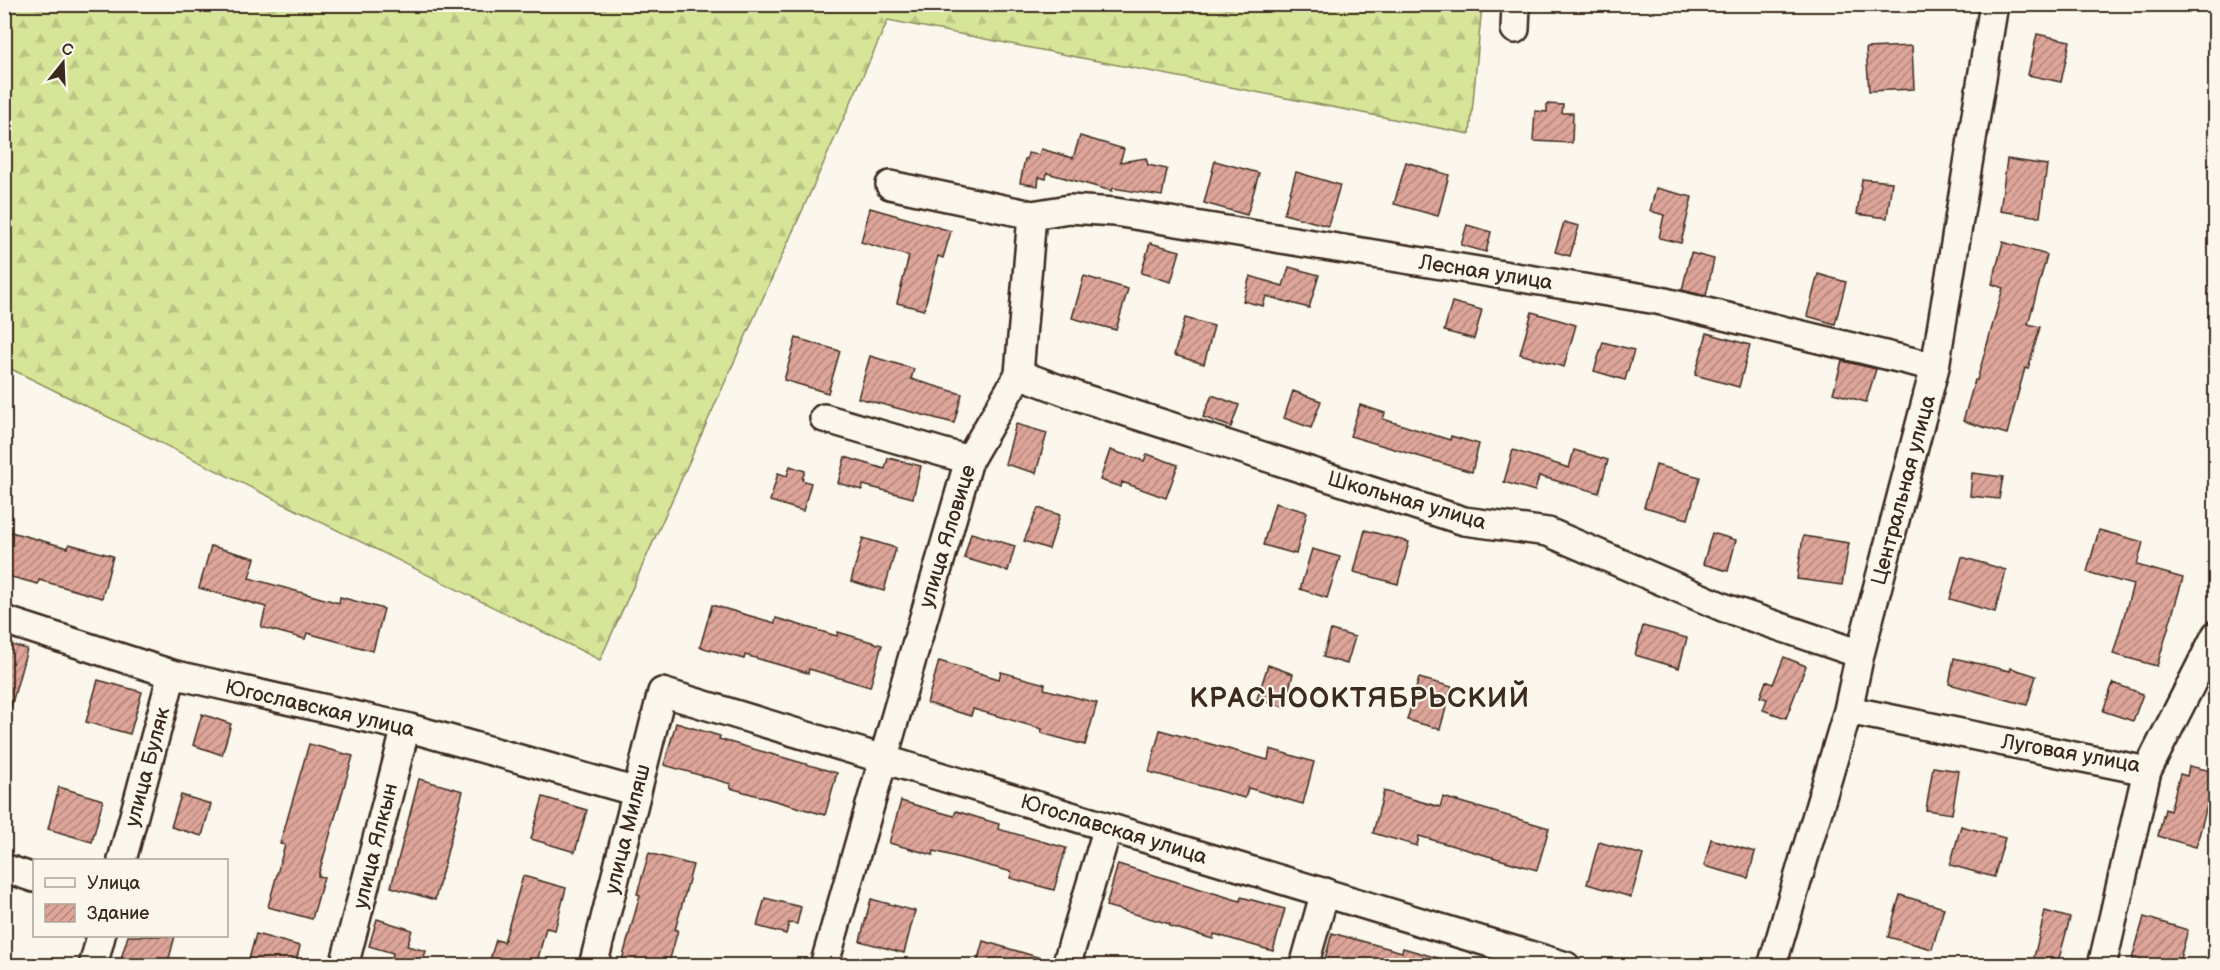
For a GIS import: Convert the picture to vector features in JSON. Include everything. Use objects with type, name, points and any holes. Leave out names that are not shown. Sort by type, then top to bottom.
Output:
[{"type":"street","name":"Центральная улица","points":[[1772,966],[1848,710],[1860,654],[1935,367],[1994,4]]},
{"type":"street","points":[[890,185],[1032,215]]},
{"type":"street","name":"Лесная улица","points":[[1032,215],[1069,209],[1115,212],[1657,300],[1935,367]]},
{"type":"street","name":"улица Яловице","points":[[824,966],[969,460],[1019,374],[1032,215]]},
{"type":"street","name":"Школьная улица","points":[[1019,374],[1091,400],[1464,521],[1548,532],[1725,608],[1860,654]]},
{"type":"street","points":[[824,418],[969,460]]},
{"type":"street","name":"Югославская улица","points":[[4,620],[172,674],[406,727],[636,792]]},
{"type":"street","name":"Луговая улица","points":[[1848,710],[2147,771],[2216,635]]},
{"type":"street","name":"улица Буляк","points":[[123,859],[172,674]]},
{"type":"street","name":"Югославская улица","points":[[662,692],[1557,964]]},
{"type":"street","name":"улица Миляш","points":[[593,966],[662,692]]},
{"type":"street","name":"улица Ялкын","points":[[344,966],[406,727]]},
{"type":"street","points":[[2102,966],[2147,771]]},
{"type":"street","points":[[1066,966],[1108,827]]},
{"type":"street","points":[[4,868],[33,878]]},
{"type":"street","points":[[1304,966],[1325,892]]},
{"type":"street","points":[[93,966],[101,937]]},
{"type":"green space","points":[[4,5],[1482,5],[1470,134],[888,20],[600,660],[5,366]]},
{"type":"building","points":[[2037,34],[2070,41],[2061,82],[2028,75]]},
{"type":"building","points":[[1912,46],[1914,89],[1869,91],[1866,48]]},
{"type":"building","points":[[1547,104],[1563,105],[1562,113],[1573,113],[1572,143],[1533,141],[1535,111],[1547,112]]},
{"type":"building","points":[[1080,136],[1124,149],[1120,162],[1146,158],[1148,165],[1167,169],[1162,196],[1113,188],[1112,191],[1047,173],[1046,179],[1039,177],[1038,186],[1020,183],[1028,153],[1039,155],[1041,149],[1073,158]]},
{"type":"building","points":[[2007,159],[2047,165],[2040,217],[2000,211]]},
{"type":"building","points":[[1215,161],[1259,173],[1247,215],[1204,203]]},
{"type":"building","points":[[1406,162],[1449,175],[1438,216],[1394,204]]},
{"type":"building","points":[[1296,172],[1340,185],[1328,226],[1284,214]]},
{"type":"building","points":[[1862,179],[1892,182],[1887,218],[1857,214]]},
{"type":"building","points":[[1656,188],[1692,197],[1681,243],[1659,238],[1664,215],[1650,211]]},
{"type":"building","points":[[870,208],[951,231],[943,258],[938,256],[924,310],[897,303],[909,256],[861,242]]},
{"type":"building","points":[[1564,222],[1579,226],[1570,256],[1555,252]]},
{"type":"building","points":[[1467,225],[1491,232],[1486,252],[1461,245]]},
{"type":"building","points":[[2003,242],[2047,255],[2028,324],[2040,327],[2028,369],[2025,368],[2007,434],[1963,421],[2003,288],[1992,284]]},
{"type":"building","points":[[1150,243],[1180,251],[1171,282],[1141,273]]},
{"type":"building","points":[[1691,253],[1714,259],[1706,296],[1682,290]]},
{"type":"building","points":[[1289,267],[1319,275],[1309,308],[1266,296],[1263,306],[1243,301],[1250,276],[1283,286]]},
{"type":"building","points":[[1818,274],[1846,282],[1835,324],[1807,316]]},
{"type":"building","points":[[1084,276],[1128,289],[1116,330],[1072,318]]},
{"type":"building","points":[[1452,302],[1482,310],[1474,339],[1444,331]]},
{"type":"building","points":[[1532,312],[1576,325],[1564,367],[1520,354]]},
{"type":"building","points":[[1185,318],[1214,326],[1204,364],[1174,355]]},
{"type":"building","points":[[1707,333],[1750,345],[1739,387],[1695,375]]},
{"type":"building","points":[[796,338],[840,351],[828,393],[784,380]]},
{"type":"building","points":[[1603,342],[1634,350],[1625,380],[1594,371]]},
{"type":"building","points":[[870,356],[914,369],[911,379],[962,394],[954,423],[858,398]]},
{"type":"building","points":[[1842,361],[1876,369],[1866,402],[1833,393]]},
{"type":"building","points":[[1293,391],[1321,401],[1311,428],[1284,418]]},
{"type":"building","points":[[1212,395],[1239,405],[1231,427],[1203,417]]},
{"type":"building","points":[[1360,405],[1385,413],[1383,419],[1450,440],[1451,436],[1479,444],[1472,472],[1350,436]]},
{"type":"building","points":[[1016,424],[1047,433],[1036,473],[1005,464]]},
{"type":"building","points":[[1110,450],[1144,461],[1147,454],[1178,465],[1166,498],[1122,482],[1121,487],[1100,480]]},
{"type":"building","points":[[1513,450],[1569,468],[1574,450],[1608,460],[1599,493],[1539,476],[1535,491],[1504,482]]},
{"type":"building","points":[[845,457],[885,469],[888,458],[921,466],[913,498],[863,485],[862,490],[838,483]]},
{"type":"building","points":[[1656,465],[1700,477],[1688,519],[1644,507]]},
{"type":"building","points":[[790,466],[805,471],[802,480],[811,483],[803,511],[770,501],[778,473],[787,476]]},
{"type":"building","points":[[1972,473],[2003,477],[1999,499],[1970,496]]},
{"type":"building","points":[[1275,503],[1307,512],[1296,554],[1263,545]]},
{"type":"building","points":[[1038,508],[1060,515],[1049,549],[1024,541]]},
{"type":"building","points":[[4,530],[68,548],[69,544],[113,556],[102,598],[39,580],[38,584],[4,575]]},
{"type":"building","points":[[1365,530],[1409,542],[1398,584],[1354,572]]},
{"type":"building","points":[[2099,530],[2143,542],[2137,565],[2183,578],[2157,666],[2113,654],[2133,585],[2087,572]]},
{"type":"building","points":[[971,533],[1015,546],[1008,571],[964,558]]},
{"type":"building","points":[[1712,533],[1736,540],[1728,571],[1703,564]]},
{"type":"building","points":[[1803,536],[1849,543],[1842,585],[1797,579]]},
{"type":"building","points":[[863,538],[896,548],[884,591],[851,581]]},
{"type":"building","points":[[211,546],[255,558],[249,578],[339,603],[340,597],[384,609],[373,651],[307,633],[305,639],[261,627],[266,607],[199,588]]},
{"type":"building","points":[[1312,549],[1340,557],[1327,598],[1300,589]]},
{"type":"building","points":[[1962,557],[2006,570],[1995,612],[1950,599]]},
{"type":"building","points":[[712,605],[775,623],[776,618],[837,636],[838,632],[882,645],[870,687],[809,669],[808,673],[745,655],[744,659],[700,647]]},
{"type":"building","points":[[1643,626],[1687,638],[1679,668],[1635,655]]},
{"type":"building","points":[[1331,630],[1355,637],[1347,664],[1323,657]]},
{"type":"building","points":[[4,643],[27,649],[9,714],[4,714]]},
{"type":"building","points":[[1784,657],[1806,666],[1786,718],[1763,710],[1767,699],[1760,697],[1766,681],[1773,684]]},
{"type":"building","points":[[1954,658],[2010,671],[2011,668],[2036,676],[2027,705],[1949,684]]},
{"type":"building","points":[[939,661],[999,679],[1001,672],[1045,684],[1044,689],[1097,703],[1085,745],[1041,733],[1042,729],[973,709],[971,716],[927,703]]},
{"type":"building","points":[[1268,665],[1293,674],[1284,707],[1257,699]]},
{"type":"building","points":[[1419,678],[1452,687],[1440,729],[1407,720]]},
{"type":"building","points":[[98,680],[142,692],[130,734],[86,722]]},
{"type":"building","points":[[2113,683],[2143,694],[2133,721],[2103,711]]},
{"type":"building","points":[[202,714],[231,724],[222,755],[193,745]]},
{"type":"building","points":[[676,723],[720,736],[719,739],[837,773],[825,815],[730,788],[731,784],[664,765]]},
{"type":"building","points":[[1160,730],[1268,760],[1270,749],[1314,762],[1303,804],[1248,788],[1245,798],[1149,772]]},
{"type":"building","points":[[309,744],[353,756],[318,876],[324,877],[312,919],[268,907],[285,845],[280,844]]},
{"type":"building","points":[[2189,766],[2216,772],[2216,803],[2208,802],[2196,847],[2158,836],[2165,809],[2170,811],[2180,774],[2187,776]]},
{"type":"building","points":[[1933,767],[1959,771],[1952,814],[1926,810]]},
{"type":"building","points":[[419,779],[463,791],[435,900],[391,887]]},
{"type":"building","points":[[59,787],[103,800],[92,842],[48,829]]},
{"type":"building","points":[[1384,791],[1440,807],[1443,797],[1549,828],[1537,870],[1419,836],[1417,846],[1373,833]]},
{"type":"building","points":[[181,795],[211,804],[202,836],[171,827]]},
{"type":"building","points":[[543,797],[587,810],[575,852],[531,839]]},
{"type":"building","points":[[901,801],[954,816],[956,811],[999,824],[998,829],[1066,848],[1054,890],[1010,878],[1012,872],[934,851],[933,855],[889,843]]},
{"type":"building","points":[[1961,826],[2005,838],[1994,877],[1950,865]]},
{"type":"building","points":[[1711,839],[1755,852],[1748,878],[1704,866]]},
{"type":"building","points":[[1599,842],[1643,855],[1631,897],[1587,884]]},
{"type":"building","points":[[649,853],[693,865],[675,930],[678,930],[668,966],[641,966],[622,960]]},
{"type":"building","points":[[1118,864],[1240,901],[1241,897],[1285,909],[1273,951],[1214,934],[1213,939],[1106,906]]},
{"type":"building","points":[[523,876],[566,888],[555,930],[546,928],[536,966],[488,966],[496,940],[504,942]]},
{"type":"building","points":[[1900,895],[1944,908],[1932,949],[1888,937]]},
{"type":"building","points":[[765,898],[801,907],[797,924],[789,923],[786,934],[757,926]]},
{"type":"building","points":[[871,899],[915,911],[904,953],[860,941]]},
{"type":"building","points":[[2045,911],[2070,918],[2057,966],[2032,966]]},
{"type":"building","points":[[2144,917],[2188,930],[2178,966],[2155,966],[2132,959]]},
{"type":"building","points":[[377,919],[412,930],[407,946],[426,951],[421,966],[390,966],[393,953],[369,946]]},
{"type":"building","points":[[1332,933],[1402,952],[1403,948],[1448,961],[1447,966],[1323,966]]},
{"type":"building","points":[[256,934],[300,946],[295,966],[247,966]]},
{"type":"building","points":[[128,937],[175,937],[167,966],[131,966],[120,962]]},
{"type":"building","points":[[983,941],[1051,961],[1051,966],[976,966]]},
{"type":"district","name":"КРАСНООКТЯБРЬСКИЙ","points":[[1360,698]]}]
